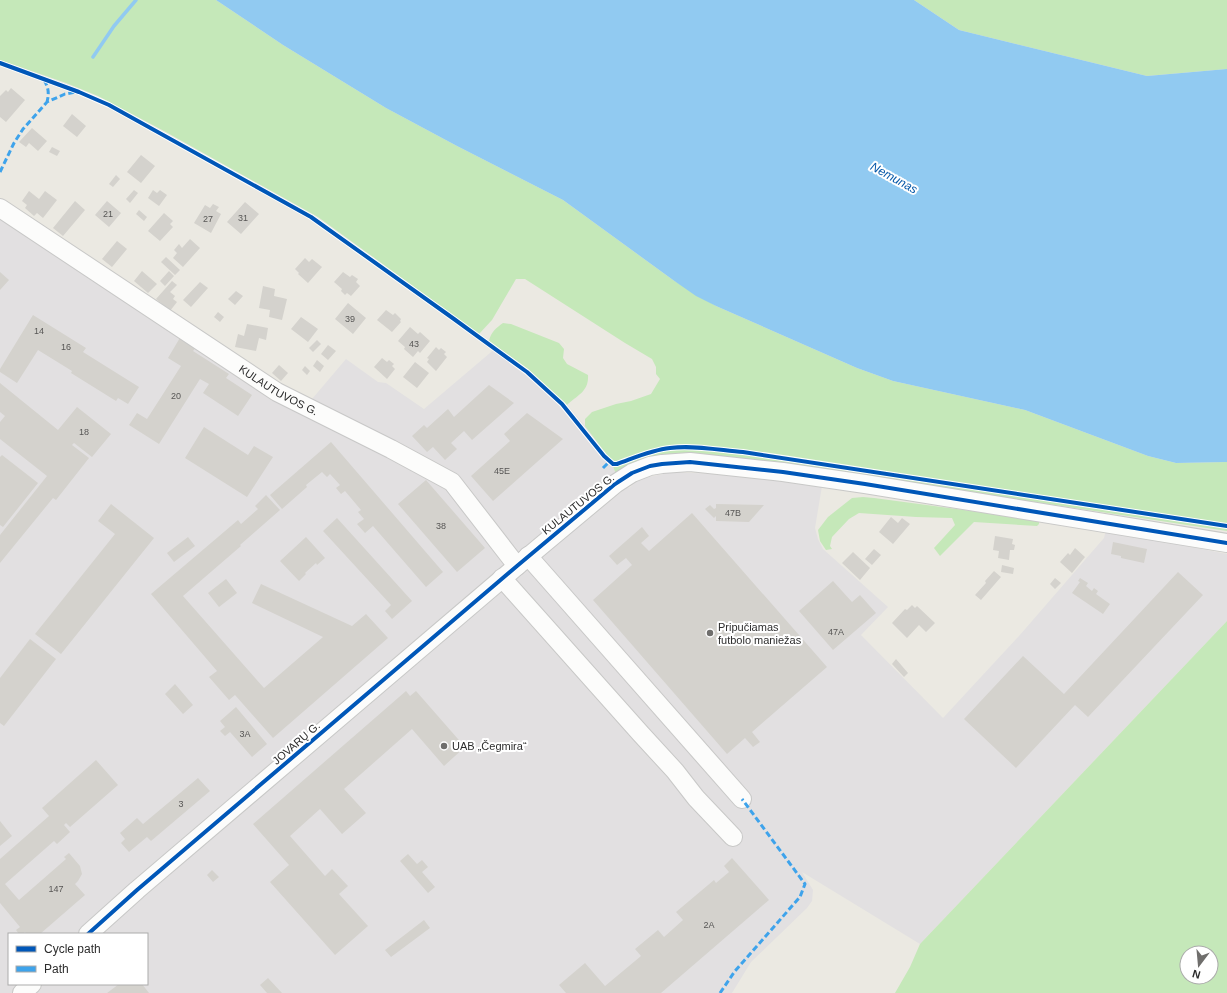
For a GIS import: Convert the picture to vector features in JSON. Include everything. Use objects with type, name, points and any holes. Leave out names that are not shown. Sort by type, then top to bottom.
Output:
[{"type":"street","name":"KULAUTUVOS G.","points":[[0,208],[277,392],[391,449],[452,482],[523,561],[624,478],[650,466],[690,462],[783,472],[858,483],[1227,543]]},
{"type":"street","name":"JOVARŲ G.","points":[[89,933],[137,890],[523,561]]},
{"type":"street","points":[[523,561],[742,799]]},
{"type":"street","points":[[502,578],[675,771],[696,798],[733,837]]},
{"type":"street","points":[[22,993],[31,985]]},
{"type":"shaded area","points":[[0,215],[301,412],[346,359],[378,382],[386,383],[424,409],[497,347],[529,370],[567,405],[610,459],[616,474],[629,488],[640,479],[672,472],[714,474],[822,486],[815,528],[823,549],[888,607],[861,635],[943,718],[1019,636],[1104,538],[1106,530],[1227,554],[1227,621],[920,944],[802,872],[813,890],[812,901],[807,908],[751,962],[732,993],[0,993]]},
{"type":"green space","points":[[0,0],[216,0],[283,45],[386,108],[563,200],[673,280],[716,306],[857,368],[893,381],[1025,410],[1148,456],[1176,463],[1227,462],[1227,531],[836,472],[708,455],[665,454],[641,459],[616,474],[610,459],[585,426],[585,419],[592,412],[651,394],[660,379],[656,374],[656,367],[652,359],[525,279],[516,279],[492,320],[479,334],[318,217],[98,96],[0,60]]},
{"type":"green space","points":[[914,0],[1227,0],[1227,69],[1147,76],[959,30]]},
{"type":"green space","points":[[503,323],[511,324],[559,343],[564,349],[563,358],[567,364],[588,375],[587,385],[582,393],[567,405],[529,370],[489,341],[494,330]]},
{"type":"green space","points":[[863,497],[1039,520],[1039,524],[1037,526],[974,522],[940,556],[934,548],[955,525],[952,518],[859,513],[849,519],[832,537],[830,546],[832,549],[826,550],[820,541],[818,530],[828,517],[852,498]]},
{"type":"green space","points":[[1227,621],[1227,993],[895,993],[910,967],[920,944]]},
{"type":"water","name":"Nemunas","points":[[216,0],[914,0],[959,30],[1147,76],[1227,69],[1227,462],[1176,463],[1148,456],[1025,410],[893,381],[857,368],[716,306],[696,296],[563,200],[386,108],[283,45]]},
{"type":"building","points":[[11,88],[25,100],[6,122],[0,117],[0,96],[6,90],[8,92]]},
{"type":"building","points":[[72,114],[86,126],[77,137],[63,126]]},
{"type":"building","points":[[32,128],[47,141],[38,151],[29,143],[26,147],[19,142]]},
{"type":"building","points":[[52,147],[60,151],[57,156],[49,152]]},
{"type":"building","points":[[141,155],[155,166],[141,183],[127,172]]},
{"type":"building","points":[[116,175],[120,179],[113,187],[109,184]]},
{"type":"building","points":[[134,190],[138,193],[130,203],[126,199]]},
{"type":"building","points":[[153,190],[157,193],[160,190],[167,195],[159,206],[148,198]]},
{"type":"building","points":[[29,191],[39,199],[45,191],[57,200],[43,218],[37,213],[34,216],[25,208],[27,205],[22,201]]},
{"type":"building","points":[[75,201],[85,210],[63,236],[53,228]]},
{"type":"building","points":[[107,201],[121,213],[109,227],[95,215]]},
{"type":"building","points":[[245,202],[259,214],[241,234],[227,222]]},
{"type":"building","points":[[213,204],[219,207],[216,211],[221,214],[211,233],[194,223],[205,205],[210,208]]},
{"type":"building","points":[[139,210],[147,217],[144,221],[136,214]]},
{"type":"building","points":[[164,213],[173,221],[170,224],[173,227],[160,241],[148,231]]},
{"type":"building","points":[[190,239],[200,248],[183,267],[173,258],[177,253],[174,250],[179,244],[182,248]]},
{"type":"building","points":[[117,241],[127,249],[112,267],[102,259]]},
{"type":"building","points":[[166,257],[180,270],[175,275],[161,262]]},
{"type":"building","points":[[305,258],[309,262],[312,259],[322,267],[308,283],[298,274],[299,273],[295,269]]},
{"type":"building","points":[[142,271],[157,284],[148,293],[134,281]]},
{"type":"building","points":[[169,271],[174,276],[165,286],[160,281]]},
{"type":"building","points":[[0,272],[9,280],[0,290]]},
{"type":"building","points":[[343,272],[350,277],[352,275],[358,279],[356,282],[360,286],[351,296],[347,293],[345,295],[341,291],[342,289],[334,282]]},
{"type":"building","points":[[172,281],[177,285],[170,292],[175,296],[173,299],[177,302],[170,311],[156,299]]},
{"type":"building","points":[[200,282],[208,288],[191,307],[183,300]]},
{"type":"building","points":[[263,286],[275,289],[274,296],[287,299],[282,320],[269,317],[270,310],[259,308]]},
{"type":"building","points":[[236,291],[243,296],[235,305],[228,299]]},
{"type":"building","points":[[348,303],[366,318],[353,334],[335,319]]},
{"type":"building","points":[[386,310],[393,315],[395,313],[401,319],[401,322],[392,332],[377,320]]},
{"type":"building","points":[[218,312],[224,317],[220,322],[214,317]]},
{"type":"building","points":[[33,315],[86,348],[83,352],[139,387],[128,404],[118,398],[116,401],[38,350],[17,383],[0,372],[0,369]]},
{"type":"building","points":[[301,317],[318,329],[308,342],[291,329]]},
{"type":"building","points":[[247,324],[268,328],[266,340],[259,338],[256,351],[235,347],[238,334],[244,336]]},
{"type":"building","points":[[410,327],[418,334],[420,332],[430,341],[420,353],[418,351],[413,357],[398,341]]},
{"type":"building","points":[[181,336],[197,346],[193,351],[229,374],[226,378],[252,395],[238,416],[203,393],[209,384],[200,379],[159,444],[129,425],[137,413],[147,419],[181,366],[168,358]]},
{"type":"building","points":[[317,340],[321,344],[313,352],[309,348]]},
{"type":"building","points":[[328,345],[336,351],[328,360],[321,354]]},
{"type":"building","points":[[436,347],[439,350],[441,348],[446,352],[444,354],[447,357],[436,371],[427,362],[429,359],[427,358]]},
{"type":"building","points":[[382,358],[387,362],[389,360],[394,364],[392,366],[395,369],[387,379],[374,367]]},
{"type":"building","points":[[317,360],[324,366],[320,372],[313,366]]},
{"type":"building","points":[[415,362],[429,373],[417,388],[403,377]]},
{"type":"building","points":[[279,365],[288,373],[281,381],[272,373]]},
{"type":"building","points":[[305,366],[310,371],[307,375],[302,370]]},
{"type":"building","points":[[0,383],[58,430],[77,407],[111,434],[92,457],[74,443],[72,445],[89,458],[56,500],[53,498],[0,563],[0,535],[47,476],[0,439],[0,422],[5,416],[0,412]]},
{"type":"building","points":[[489,385],[514,403],[472,440],[464,431],[451,443],[457,449],[445,460],[433,447],[427,452],[412,436],[424,425],[427,428],[448,409],[454,417]]},
{"type":"building","points":[[527,413],[563,439],[493,501],[471,476],[510,441],[504,434]]},
{"type":"building","points":[[204,427],[248,455],[254,446],[273,457],[247,497],[185,458]]},
{"type":"building","points":[[331,442],[443,572],[426,587],[373,526],[365,533],[357,524],[364,519],[358,512],[361,510],[345,491],[341,494],[336,488],[340,485],[330,474],[327,477],[322,472],[306,485],[307,487],[282,509],[270,495]]},
{"type":"building","points":[[2,455],[38,483],[3,527],[0,525],[0,457]]},
{"type":"building","points":[[426,480],[485,548],[457,572],[398,504]]},
{"type":"building","points":[[266,495],[280,510],[183,596],[264,688],[323,637],[252,603],[261,584],[352,626],[366,614],[388,638],[273,738],[235,695],[229,700],[209,677],[217,671],[151,594],[238,520],[241,524],[258,509],[255,506]]},
{"type":"building","points":[[111,504],[154,538],[61,654],[35,634],[115,534],[98,521]]},
{"type":"building","points":[[716,504],[764,505],[749,522],[716,521],[716,516],[714,518],[705,509],[710,505],[714,509],[716,508]]},
{"type":"building","name":"Pripučiamas futbolo maniežas","points":[[692,513],[827,667],[752,732],[760,742],[753,747],[745,738],[727,754],[593,600],[632,565],[626,558],[617,565],[609,556],[642,527],[649,536],[641,543],[649,551]]},
{"type":"building","points":[[891,517],[898,523],[902,518],[910,524],[893,544],[879,532]]},
{"type":"building","points":[[337,518],[412,601],[392,619],[385,611],[391,605],[323,531]]},
{"type":"building","points":[[995,536],[1013,539],[1012,544],[1015,545],[1014,550],[1010,550],[1009,560],[998,558],[999,551],[993,550]]},
{"type":"building","points":[[188,537],[195,546],[174,562],[167,553]]},
{"type":"building","points":[[306,537],[325,558],[317,565],[316,563],[299,581],[280,561]]},
{"type":"building","points":[[1113,542],[1147,549],[1144,563],[1121,558],[1121,556],[1111,554]]},
{"type":"building","points":[[1075,548],[1085,557],[1072,573],[1060,562],[1068,553],[1070,555]]},
{"type":"building","points":[[874,549],[881,555],[872,565],[865,559]]},
{"type":"building","points":[[853,552],[870,568],[860,580],[842,563]]},
{"type":"building","points":[[1002,565],[1014,568],[1013,574],[1001,572]]},
{"type":"building","points":[[994,571],[1001,577],[981,600],[975,595]]},
{"type":"building","points":[[1178,572],[1203,595],[1088,717],[1075,705],[1016,768],[964,719],[1023,656],[1064,694]]},
{"type":"building","points":[[1055,578],[1061,583],[1055,589],[1050,584]]},
{"type":"building","points":[[1080,578],[1088,583],[1086,586],[1092,591],[1094,588],[1098,591],[1096,594],[1110,604],[1103,614],[1072,593],[1080,582],[1078,581]]},
{"type":"building","points":[[226,579],[237,593],[219,607],[208,593]]},
{"type":"building","points":[[833,581],[852,602],[860,595],[876,613],[833,650],[799,611]]},
{"type":"building","points":[[912,605],[915,608],[917,606],[935,623],[926,632],[919,625],[907,638],[892,623],[905,609],[907,610]]},
{"type":"building","points":[[30,639],[56,659],[4,726],[0,723],[0,678]]},
{"type":"building","points":[[896,659],[908,673],[904,677],[892,664]]},
{"type":"building","points":[[175,684],[193,705],[183,714],[165,694]]},
{"type":"building","points":[[406,691],[410,696],[416,691],[465,747],[444,766],[412,729],[344,789],[366,813],[342,834],[320,809],[290,836],[325,876],[332,869],[348,886],[339,894],[368,926],[335,955],[270,882],[289,865],[253,824]]},
{"type":"building","points":[[236,707],[267,744],[252,757],[230,732],[225,736],[220,731],[225,727],[220,721]]},
{"type":"building","points":[[96,760],[118,785],[70,827],[66,823],[64,825],[70,832],[57,844],[54,841],[5,884],[19,900],[66,859],[64,857],[69,853],[80,866],[82,874],[75,884],[85,895],[41,933],[18,933],[16,930],[20,927],[0,903],[0,859],[49,816],[42,808]]},
{"type":"building","points":[[198,778],[210,791],[151,841],[147,837],[129,852],[121,843],[125,839],[120,833],[137,818],[143,824]]},
{"type":"building","points":[[0,821],[12,836],[0,846]]},
{"type":"building","points":[[408,854],[417,864],[422,860],[428,867],[422,872],[435,887],[428,893],[400,861]]},
{"type":"building","points":[[732,858],[769,900],[661,993],[566,993],[559,985],[585,963],[605,986],[641,956],[635,949],[658,930],[664,937],[683,920],[676,912],[714,880],[716,883],[729,872],[724,866]]},
{"type":"building","points":[[212,870],[219,877],[213,882],[207,875]]},
{"type":"building","points":[[424,920],[430,928],[391,957],[385,950]]},
{"type":"building","points":[[268,978],[282,993],[267,993],[260,985]]},
{"type":"building","points":[[118,985],[143,985],[149,993],[107,993]]},
{"type":"waterway","points":[[93,57],[114,26],[136,0]]},
{"type":"marked path","points":[[44,80],[48,91],[47,102]]},
{"type":"marked path","points":[[0,172],[14,143],[23,129],[47,102],[65,94],[76,92]]},
{"type":"marked path","points":[[603,468],[609,462]]},
{"type":"marked path","points":[[720,993],[735,971],[800,897],[805,884],[742,799]]},
{"type":"cycle path","points":[[0,63],[79,92],[109,105],[311,217],[527,372],[562,404],[604,456],[613,464],[617,464],[656,450],[679,447],[706,448],[743,452],[1227,526]]},
{"type":"cycle path","points":[[89,933],[137,890],[615,484],[632,473],[650,466],[690,462],[783,472],[1227,543]]},
{"type":"place","name":"Pripučiamas futbolo maniežas","points":[[710,633]]},
{"type":"place","name":"UAB „Čegmira“","points":[[444,746]]}]
